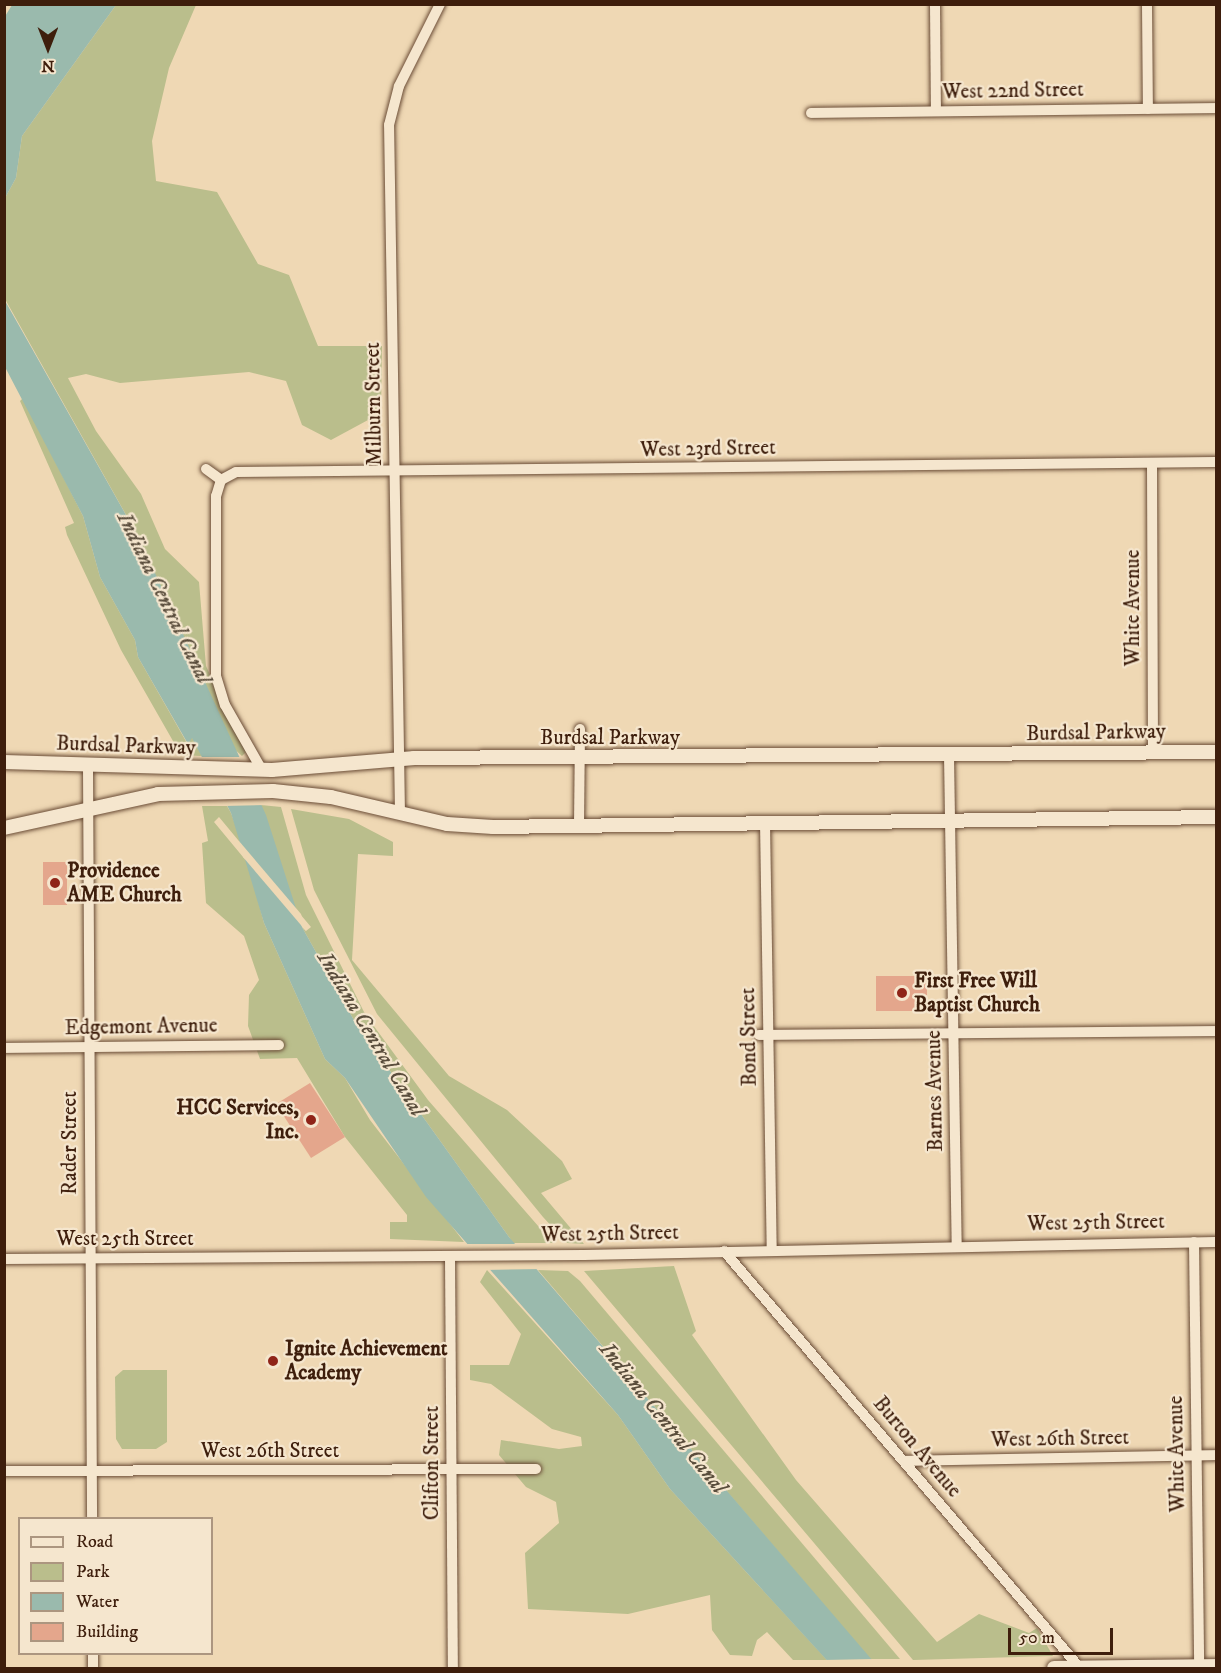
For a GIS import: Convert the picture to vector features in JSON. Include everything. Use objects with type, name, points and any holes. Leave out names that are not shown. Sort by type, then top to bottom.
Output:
[{"type":"street","name":"Milburn Street","points":[[400,814],[390,120],[402,77],[440,4]]},
{"type":"street","points":[[935,4],[936,111]]},
{"type":"street","points":[[1147,4],[1148,109]]},
{"type":"street","name":"West 22nd Street","points":[[811,113],[1216,108]]},
{"type":"street","name":"West 23rd Street","points":[[221,480],[236,472],[1216,462]]},
{"type":"street","name":"White Avenue","points":[[1152,463],[1153,753]]},
{"type":"street","points":[[206,470],[221,480],[216,496],[216,676],[225,705],[255,770]]},
{"type":"street","points":[[579,826],[577,759],[580,729]]},
{"type":"street","name":"Burdsal Parkway","points":[[4,762],[88,767],[255,770],[401,759],[1216,752]]},
{"type":"street","name":"Barnes Avenue","points":[[949,755],[957,1246]]},
{"type":"street","name":"Rader Street","points":[[88,767],[92,1517]]},
{"type":"street","points":[[4,828],[88,810],[194,793],[273,791],[331,797],[400,814],[477,827],[1216,817]]},
{"type":"street","name":"Bond Street","points":[[765,822],[764,1035],[772,1251]]},
{"type":"street","points":[[764,1035],[1216,1031]]},
{"type":"street","name":"Edgemont Avenue","points":[[4,1048],[279,1045]]},
{"type":"street","name":"White Avenue","points":[[1194,1242],[1199,1666]]},
{"type":"street","name":"West 25th Street","points":[[4,1259],[455,1257],[1216,1242]]},
{"type":"street","name":"Burton Avenue","points":[[724,1251],[1079,1668]]},
{"type":"street","name":"Clifton Street","points":[[453,1668],[451,1471],[455,1257]]},
{"type":"street","name":"West 26th Street","points":[[904,1461],[1216,1455]]},
{"type":"street","name":"West 26th Street","points":[[4,1471],[536,1469]]},
{"type":"street","points":[[1054,1668],[1216,1666]]},
{"type":"green space","points":[[116,5],[196,5],[169,68],[152,141],[156,181],[217,192],[258,264],[289,275],[318,346],[382,346],[381,413],[331,440],[302,425],[286,381],[249,372],[120,383],[86,374],[68,378],[96,431],[141,494],[165,549],[199,582],[206,666],[246,752],[242,756],[231,746],[139,538],[5,299],[5,198],[16,178],[22,136]]},
{"type":"green space","points":[[23,398],[83,516],[100,577],[135,640],[138,657],[187,743],[192,737],[202,756],[181,755],[121,650],[67,535],[65,527],[74,523],[20,401]]},
{"type":"green space","points":[[261,805],[281,807],[306,895],[365,1014],[428,1100],[553,1243],[513,1243],[355,1022],[302,927],[306,931],[311,927],[295,908]]},
{"type":"green space","points":[[202,806],[227,806],[231,813],[243,846],[219,817],[214,822],[248,863],[264,923],[325,1059],[345,1078],[370,1120],[464,1242],[390,1239],[390,1222],[407,1222],[407,1215],[345,1137],[297,1058],[260,1059],[248,1026],[249,995],[259,980],[244,936],[206,903],[202,843],[208,841]]},
{"type":"green space","points":[[291,809],[349,819],[393,842],[393,856],[358,854],[352,960],[449,1076],[507,1110],[562,1161],[572,1179],[541,1193],[584,1244],[567,1243],[543,1217],[377,1014],[314,890]]},
{"type":"green space","points":[[674,1266],[696,1331],[692,1335],[796,1480],[937,1642],[979,1614],[1029,1633],[1037,1628],[1053,1656],[913,1660],[584,1271]]},
{"type":"green space","points":[[487,1270],[618,1415],[670,1489],[827,1660],[793,1660],[767,1632],[757,1640],[752,1656],[730,1655],[712,1630],[710,1595],[628,1614],[528,1609],[525,1553],[559,1523],[556,1502],[526,1487],[499,1455],[501,1440],[559,1449],[582,1446],[581,1437],[552,1429],[491,1384],[470,1380],[470,1365],[509,1365],[521,1334],[480,1282]]},
{"type":"green space","points":[[538,1270],[568,1271],[580,1281],[900,1659],[870,1659]]},
{"type":"green space","points":[[123,1370],[167,1370],[167,1442],[156,1449],[122,1449],[116,1439],[115,1377]]},
{"type":"water","points":[[12,5],[116,5],[22,136],[16,178],[5,198],[4,18]]},
{"type":"water","name":"Indiana Central Canal","points":[[4,299],[139,538],[266,815],[302,927],[355,1022],[509,1237],[879,1668],[834,1668],[670,1489],[618,1415],[426,1197],[345,1078],[325,1059],[264,923],[231,813],[192,738],[188,744],[138,657],[135,640],[100,577],[83,516],[5,367]]},
{"type":"pier","points":[[199,757],[240,757],[265,805],[224,806]]},
{"type":"pier","points":[[239,841],[301,914],[306,931],[243,857]]},
{"type":"pier","points":[[461,1244],[519,1244],[542,1269],[483,1270]]},
{"type":"pier","points":[[874,1659],[882,1668],[830,1668],[823,1660]]},
{"type":"building","name":"Providence AME Church","points":[[43,862],[67,862],[67,905],[43,905]]},
{"type":"building","name":"First Free Will Baptist Church","points":[[876,976],[927,976],[927,1011],[876,1011]]},
{"type":"building","name":"HCC Services, Inc.","points":[[310,1083],[345,1137],[311,1158],[276,1104]]},
{"type":"place","name":"Providence AME Church","points":[[55,883]]},
{"type":"place","name":"First Free Will Baptist Church","points":[[902,993]]},
{"type":"place","name":"HCC Services, Inc.","points":[[311,1120]]},
{"type":"place","name":"Ignite Achievement Academy","points":[[273,1361]]}]
